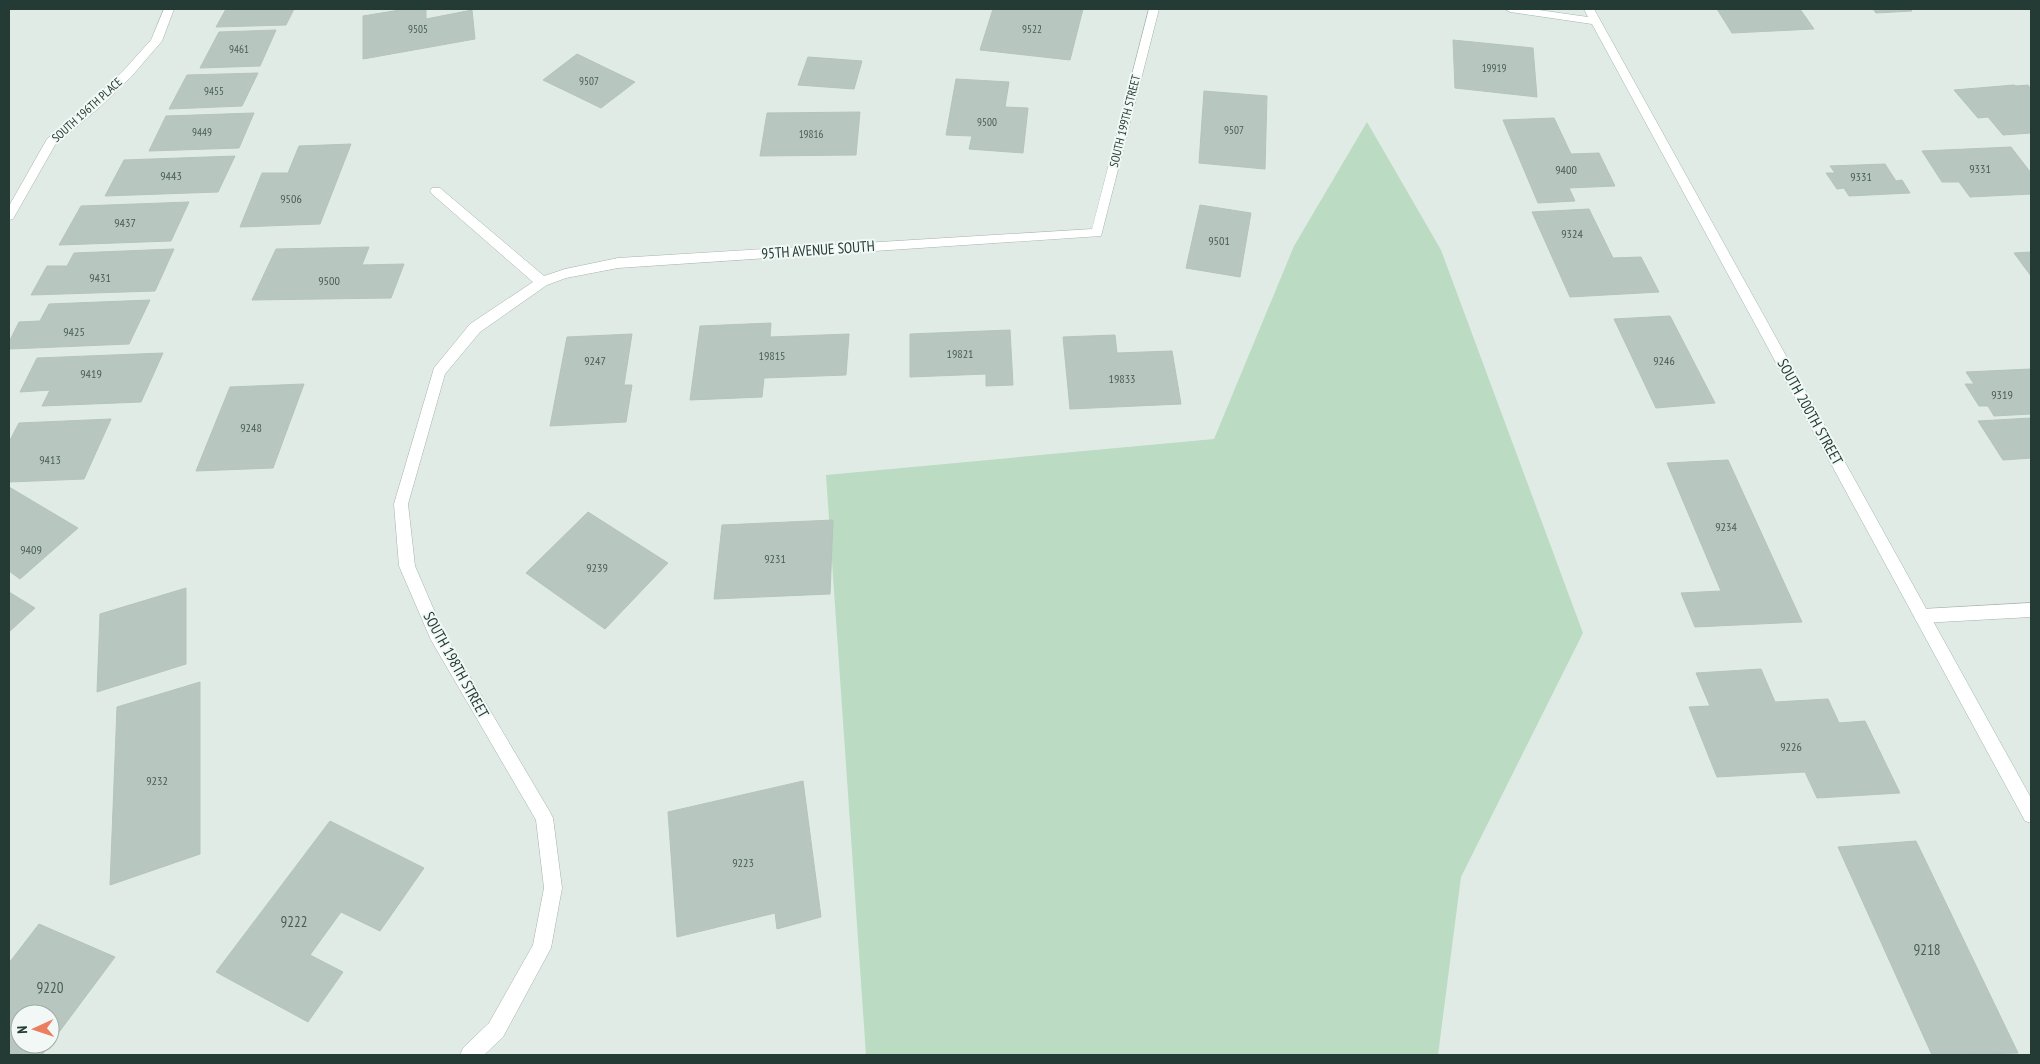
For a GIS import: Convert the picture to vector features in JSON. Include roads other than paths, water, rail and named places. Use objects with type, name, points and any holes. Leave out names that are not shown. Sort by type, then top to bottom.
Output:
[{"type":"street","name":"SOUTH 196TH PLACE","points":[[9,216],[51,142],[96,104],[127,74],[156,41],[169,9]]},
{"type":"street","name":"SOUTH 199TH STREET","points":[[1097,233],[1154,9]]},
{"type":"street","points":[[1510,9],[1592,15]]},
{"type":"street","name":"SOUTH 200TH STREET","points":[[1592,15],[1922,616],[2029,806]]},
{"type":"street","points":[[436,191],[542,282]]},
{"type":"street","name":"95TH AVENUE SOUTH","points":[[542,282],[565,274],[618,262],[1097,233]]},
{"type":"street","name":"SOUTH 198TH STREET","points":[[470,1055],[496,1030],[542,948],[553,888],[544,818],[437,635],[407,566],[401,504],[439,372],[475,328],[542,282]]},
{"type":"street","points":[[1922,616],[2031,610]]}]
